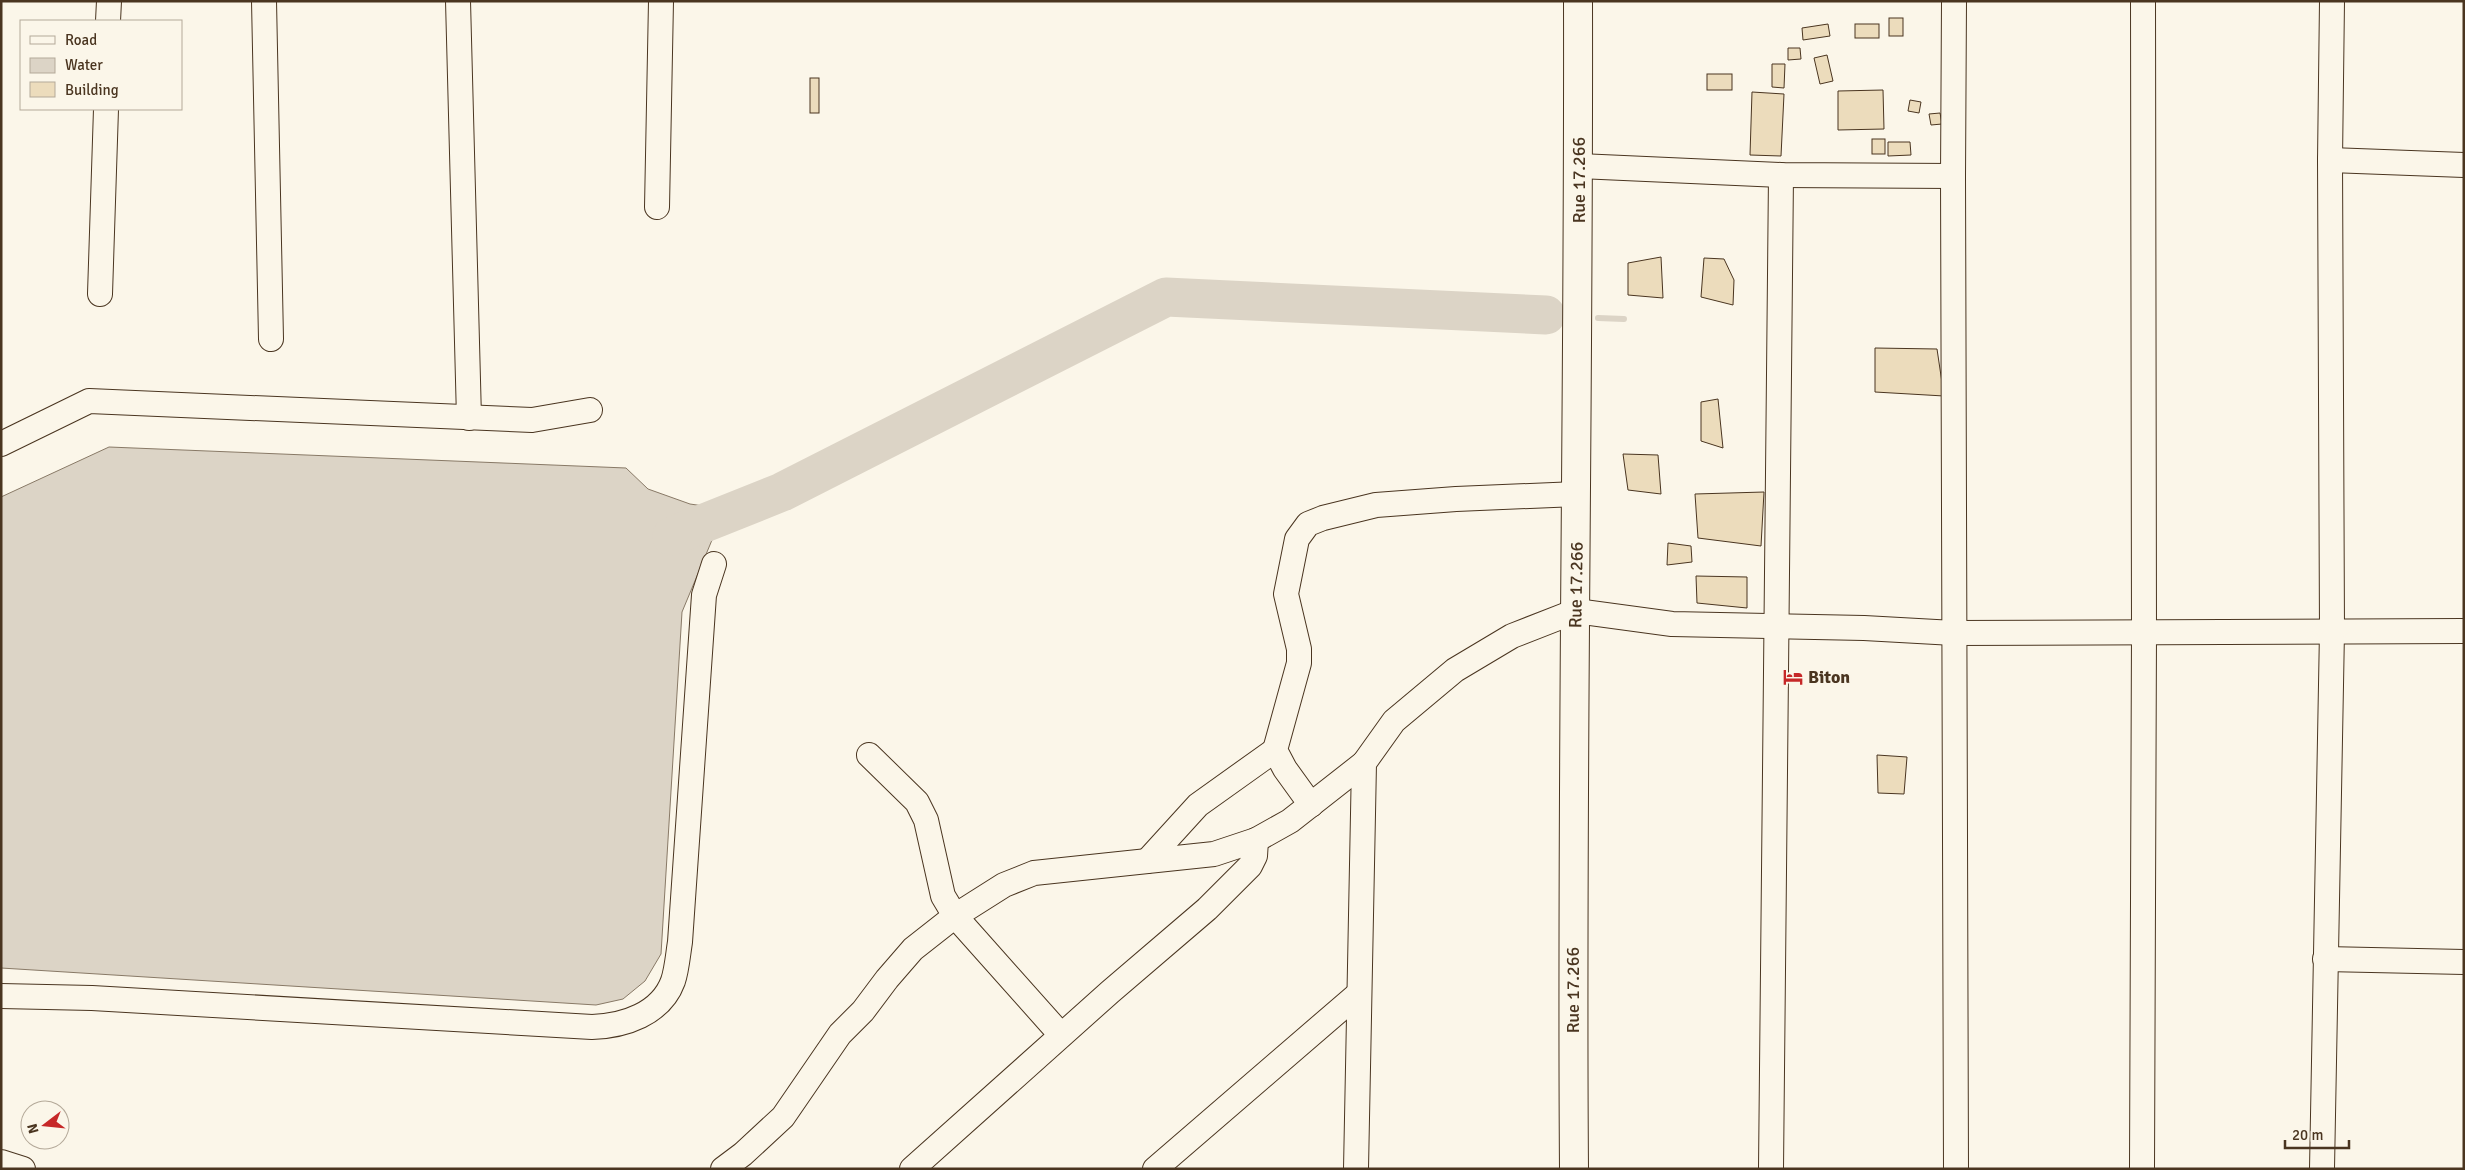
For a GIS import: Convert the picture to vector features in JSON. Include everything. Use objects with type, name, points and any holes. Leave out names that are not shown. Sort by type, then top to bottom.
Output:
[{"type":"main road","name":"Rue 17.266","points":[[1574,1169],[1572,946],[1577,494],[1578,1]]},
{"type":"street","points":[[108,20],[109,1]]},
{"type":"street","points":[[264,1],[271,339]]},
{"type":"street","points":[[458,1],[469,418]]},
{"type":"street","points":[[657,207],[661,1]]},
{"type":"street","points":[[1954,1],[1956,1169]]},
{"type":"street","points":[[2142,1169],[2144,633],[2143,1]]},
{"type":"street","points":[[2322,1169],[2332,631],[2330,160],[2332,1]]},
{"type":"street","points":[[100,294],[106,110]]},
{"type":"street","points":[[2330,160],[2464,165]]},
{"type":"street","points":[[1579,166],[1781,175],[1953,176]]},
{"type":"street","points":[[1771,1169],[1781,175]]},
{"type":"street","points":[[1,444],[89,401],[532,420],[590,410]]},
{"type":"street","points":[[1147,861],[1198,805],[1275,750],[1299,663],[1299,649],[1286,594],[1287,581],[1297,539],[1308,524],[1323,518],[1376,505],[1456,499],[1577,494]]},
{"type":"street","points":[[1,996],[102,999],[592,1027],[614,1026],[657,1006],[673,982],[680,942],[704,595],[714,564]]},
{"type":"street","points":[[723,1169],[743,1154],[783,1117],[840,1034],[864,1011],[887,979],[913,949],[955,916],[1004,886],[1034,873],[1214,854],[1256,840],[1290,821],[1364,763],[1394,721],[1455,670],[1506,639],[1576,611],[1672,624],[1954,633],[2464,631]]},
{"type":"street","points":[[1275,750],[1285,769],[1311,805]]},
{"type":"street","points":[[869,755],[917,802],[926,820],[943,896],[955,916],[1061,1035]]},
{"type":"street","points":[[1356,1169],[1364,763]]},
{"type":"street","points":[[912,1169],[1061,1035],[1207,909],[1250,866],[1255,856],[1256,840]]},
{"type":"street","points":[[2325,959],[2464,962]]},
{"type":"street","points":[[1163,1166],[1358,994]]},
{"type":"street","points":[[1,1162],[23,1169]]},
{"type":"water","points":[[109,447],[626,468],[648,489],[690,504],[717,508],[725,529],[712,540],[682,612],[661,954],[645,981],[623,999],[596,1005],[1,968],[1,497]]},
{"type":"building","points":[[1889,18],[1903,18],[1903,36],[1889,36]]},
{"type":"building","points":[[1828,24],[1830,36],[1803,40],[1802,28]]},
{"type":"building","points":[[1855,24],[1879,24],[1879,38],[1855,38]]},
{"type":"building","points":[[1788,48],[1800,48],[1801,59],[1788,60]]},
{"type":"building","points":[[1827,55],[1833,81],[1820,84],[1814,58]]},
{"type":"building","points":[[1772,64],[1785,64],[1784,88],[1772,87]]},
{"type":"building","points":[[1707,74],[1732,74],[1732,90],[1707,90]]},
{"type":"building","points":[[810,78],[819,78],[819,113],[810,113]]},
{"type":"building","points":[[1883,90],[1884,129],[1838,130],[1838,91]]},
{"type":"building","points":[[1752,92],[1784,94],[1781,156],[1750,155]]},
{"type":"building","points":[[1910,100],[1921,102],[1919,113],[1908,111]]},
{"type":"building","points":[[1940,113],[1942,124],[1931,125],[1929,114]]},
{"type":"building","points":[[1872,139],[1885,139],[1885,154],[1872,154]]},
{"type":"building","points":[[1888,142],[1910,142],[1911,155],[1888,156]]},
{"type":"building","points":[[1661,257],[1663,298],[1628,295],[1628,263]]},
{"type":"building","points":[[1704,258],[1724,259],[1734,280],[1733,305],[1701,297]]},
{"type":"building","points":[[1875,348],[1937,349],[1944,396],[1875,392]]},
{"type":"building","points":[[1718,399],[1723,448],[1701,441],[1701,402]]},
{"type":"building","points":[[1623,454],[1658,455],[1661,494],[1628,490]]},
{"type":"building","points":[[1764,492],[1761,546],[1698,538],[1695,494]]},
{"type":"building","points":[[1668,543],[1691,546],[1692,562],[1667,565]]},
{"type":"building","points":[[1696,576],[1747,577],[1747,608],[1697,603]]},
{"type":"building","points":[[1877,755],[1907,757],[1904,794],[1878,793]]},
{"type":"waterway","points":[[672,536],[782,492],[1166,297],[1546,315]]},
{"type":"waterway","points":[[1598,318],[1624,319]]},
{"type":"place","name":"Biton","points":[[1793,677]]}]
